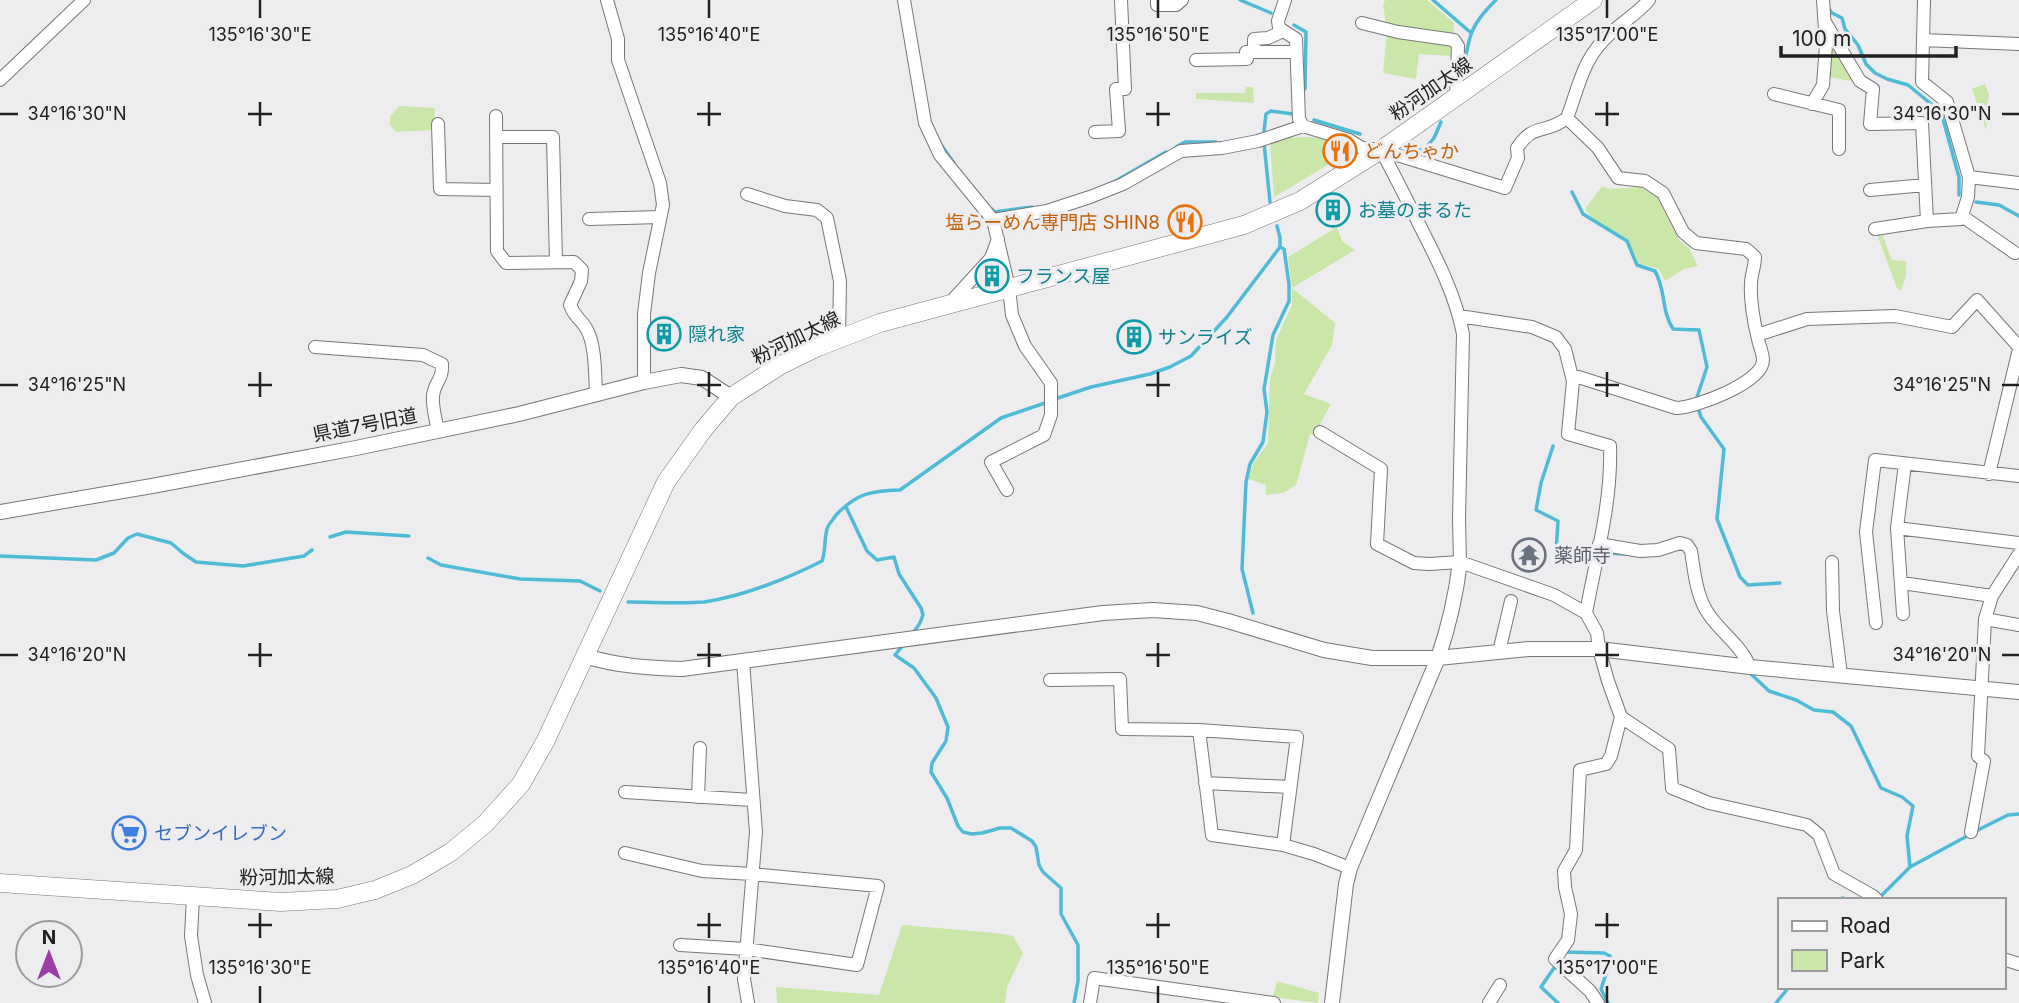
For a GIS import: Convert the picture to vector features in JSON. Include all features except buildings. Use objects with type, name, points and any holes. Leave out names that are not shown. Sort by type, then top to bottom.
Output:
[{"type":"main road","name":"粉河加太線","points":[[0,883],[281,902],[337,899],[375,890],[412,876],[451,852],[485,824],[521,784],[545,743],[666,482],[703,430],[731,397],[781,365],[880,323],[1244,225],[1300,201],[1381,150],[1593,0]]},
{"type":"street","points":[[0,80],[84,0]]},
{"type":"street","points":[[607,0],[618,39],[618,60],[660,183],[663,205],[644,314],[644,382]]},
{"type":"street","points":[[904,0],[925,123],[940,155],[993,220],[1009,288],[1012,315],[1025,345],[1051,383],[1051,415],[1044,435],[991,461],[1007,490]]},
{"type":"street","points":[[1095,132],[1119,131],[1116,89],[1125,89],[1121,0]]},
{"type":"street","points":[[1157,0],[1157,5],[1176,5],[1182,0]]},
{"type":"street","points":[[1285,0],[1279,28],[1296,39],[1299,119],[1303,126]]},
{"type":"street","points":[[993,220],[1047,211],[1090,197],[1123,184],[1181,151],[1222,148],[1258,141],[1303,126],[1349,140],[1362,148],[1381,150],[1505,188],[1518,158],[1517,148],[1525,136],[1539,129],[1549,129],[1567,118],[1585,64],[1611,33],[1649,0]]},
{"type":"street","points":[[1812,103],[1823,85],[1826,46],[1823,0]]},
{"type":"street","points":[[1875,229],[1961,219],[1968,197],[1969,177],[1947,102],[1922,82],[1924,0]]},
{"type":"street","points":[[1825,22],[1860,81],[1873,89],[1870,124],[1922,122],[1927,221]]},
{"type":"street","points":[[1362,23],[1398,32],[1454,40],[1458,46],[1456,97]]},
{"type":"street","points":[[1254,52],[1254,39],[1268,38],[1283,31]]},
{"type":"street","points":[[1923,40],[2019,44]]},
{"type":"street","points":[[1196,61],[1247,59],[1246,52],[1296,52]]},
{"type":"street","points":[[1774,94],[1839,110],[1839,149]]},
{"type":"street","points":[[496,116],[497,251],[506,262],[574,262],[582,270],[581,281],[570,305],[574,316],[586,329],[592,344],[596,395]]},
{"type":"street","points":[[1567,118],[1598,148],[1618,178],[1645,181],[1662,193],[1683,232],[1696,243],[1746,249],[1755,257],[1751,284],[1763,360],[1754,376],[1740,386],[1686,408],[1676,408],[1572,375]]},
{"type":"street","points":[[438,124],[440,189],[496,190]]},
{"type":"street","points":[[496,137],[553,137],[556,262]]},
{"type":"street","points":[[1332,1003],[1350,868],[1446,636],[1456,596],[1460,562],[1463,334],[1446,280],[1381,150]]},
{"type":"street","points":[[1969,177],[2019,183]]},
{"type":"street","points":[[1870,190],[1925,185]]},
{"type":"street","points":[[747,194],[785,206],[817,210],[827,218],[840,281],[839,339]]},
{"type":"street","points":[[1962,216],[2015,253]]},
{"type":"street","points":[[589,219],[660,217]]},
{"type":"street","points":[[949,304],[991,258],[998,239]]},
{"type":"street","points":[[1757,335],[1807,319],[1895,316],[1952,327],[1977,300],[2019,348],[1989,474]]},
{"type":"street","points":[[1459,317],[1532,327],[1556,337],[1564,349],[1573,381],[1568,434],[1610,446],[1611,462],[1604,517],[1586,613]]},
{"type":"street","points":[[315,347],[423,355],[442,364],[443,375],[437,383],[433,397],[438,430]]},
{"type":"street","name":"県道7号旧道","points":[[0,512],[152,486],[519,414],[681,375],[702,378],[731,397]]},
{"type":"street","points":[[1321,432],[1381,468],[1377,544],[1414,563],[1460,562],[1554,594],[1586,613],[1597,633],[1608,681],[1621,717],[1611,757],[1606,764],[1580,770],[1576,850],[1564,871],[1564,887],[1571,914],[1568,940],[1555,959],[1590,991],[1598,1003]]},
{"type":"street","points":[[1876,623],[1866,532],[1875,460],[2019,476]]},
{"type":"street","points":[[1903,614],[1897,528],[1905,464]]},
{"type":"street","points":[[1897,528],[2019,543]]},
{"type":"street","points":[[1599,544],[1640,551],[1658,550],[1680,543],[1687,545],[1691,551],[1701,601],[1707,613],[1746,657],[1750,667]]},
{"type":"street","points":[[1971,832],[1984,761],[1978,756],[1985,619],[1992,596],[2019,554]]},
{"type":"street","points":[[1832,562],[1833,611],[1841,675]]},
{"type":"street","points":[[1902,583],[1992,596]]},
{"type":"street","points":[[1499,652],[1511,601]]},
{"type":"street","points":[[585,656],[609,664],[682,669],[1103,613],[1153,610],[1197,613],[1324,650],[1372,658],[1438,658],[1528,649],[1599,649],[1750,667],[2019,692]]},
{"type":"street","points":[[1985,619],[2019,625]]},
{"type":"street","points":[[743,662],[756,832],[744,979],[748,1003]]},
{"type":"street","points":[[1050,680],[1120,679],[1122,729],[1199,730],[1297,737],[1283,845]]},
{"type":"street","points":[[1621,717],[1669,749],[1672,788],[1709,803],[1807,825],[1819,835],[1834,874],[1875,898]]},
{"type":"street","points":[[1199,730],[1212,835],[1283,845],[1350,868]]},
{"type":"street","points":[[698,797],[700,748]]},
{"type":"street","points":[[1205,783],[1290,787]]},
{"type":"street","points":[[625,792],[752,800]]},
{"type":"street","points":[[625,853],[702,871],[752,873],[878,886],[857,965],[746,949],[680,945]]},
{"type":"street","points":[[193,897],[191,936],[197,975],[205,1003]]},
{"type":"street","points":[[1090,1003],[1094,978],[1274,1003]]},
{"type":"street","points":[[1491,1002],[1500,985]]},
{"type":"green space","points":[[1385,0],[1427,0],[1454,23],[1452,56],[1419,54],[1416,79],[1383,73],[1387,31],[1383,5]]},
{"type":"green space","points":[[1829,39],[1855,82],[1830,77]]},
{"type":"green space","points":[[1985,84],[1989,94],[1986,130],[1972,89]]},
{"type":"green space","points":[[1246,87],[1253,87],[1254,103],[1196,99],[1196,93],[1245,93]]},
{"type":"green space","points":[[400,106],[435,108],[434,130],[396,132],[390,125],[390,116]]},
{"type":"green space","points":[[1307,137],[1328,139],[1328,165],[1274,197],[1270,142]]},
{"type":"green space","points":[[1602,186],[1610,189],[1639,187],[1656,195],[1679,240],[1689,248],[1698,266],[1684,269],[1665,281],[1659,269],[1638,263],[1628,240],[1593,219],[1585,209]]},
{"type":"green space","points":[[1337,227],[1342,241],[1355,250],[1292,288],[1288,257]]},
{"type":"green space","points":[[1876,232],[1881,232],[1892,260],[1906,261],[1906,276],[1901,291],[1897,288]]},
{"type":"green space","points":[[1292,288],[1335,323],[1332,345],[1304,394],[1331,404],[1314,435],[1310,434],[1296,485],[1283,493],[1266,495],[1266,485],[1248,479],[1253,464],[1268,443],[1270,378],[1275,363],[1276,340],[1292,305]]},
{"type":"green space","points":[[902,925],[1013,936],[1023,953],[1007,987],[1005,1003],[777,1003],[776,987],[879,995]]},
{"type":"green space","points":[[1277,981],[1319,993],[1318,1003],[1273,997]]},
{"type":"waterway","points":[[1240,0],[1271,13]]},
{"type":"waterway","points":[[1433,0],[1470,32]]},
{"type":"waterway","points":[[1463,72],[1475,25],[1496,0]]},
{"type":"waterway","points":[[1829,9],[1842,18],[1845,29],[1858,45],[1866,64],[1875,73],[1908,85],[1941,112],[1959,177],[1959,195]]},
{"type":"waterway","points":[[1294,25],[1306,32],[1305,89]]},
{"type":"waterway","points":[[1264,132],[1266,114],[1271,111],[1293,114]]},
{"type":"waterway","points":[[1314,120],[1360,134]]},
{"type":"waterway","points":[[1407,147],[1424,150],[1434,138],[1441,122]]},
{"type":"waterway","points":[[1176,147],[1185,142],[1216,142]]},
{"type":"waterway","points":[[1264,143],[1270,202]]},
{"type":"waterway","points":[[942,146],[954,163]]},
{"type":"waterway","points":[[1112,183],[1166,152]]},
{"type":"waterway","points":[[1572,192],[1583,214],[1627,241],[1637,265],[1655,271],[1673,329],[1699,330],[1707,367],[1696,400]]},
{"type":"waterway","points":[[1976,202],[1999,205],[2019,216]]},
{"type":"waterway","points":[[992,209],[994,212],[1032,207]]},
{"type":"waterway","points":[[1055,399],[1091,387],[1150,374],[1191,356],[1227,317],[1280,247],[1277,226]]},
{"type":"waterway","points":[[1253,613],[1242,569],[1246,482],[1250,464],[1263,442],[1267,412],[1264,389],[1273,335],[1289,301],[1284,249],[1280,247]]},
{"type":"waterway","points":[[628,602],[685,603],[718,600],[764,586],[822,561],[828,527],[836,515],[851,502],[881,491],[900,490],[1001,418],[1048,402]]},
{"type":"waterway","points":[[1698,408],[1701,417],[1724,449],[1717,519],[1740,577],[1748,585],[1780,583]]},
{"type":"waterway","points":[[1553,446],[1536,510],[1558,521],[1556,552],[1595,558]]},
{"type":"waterway","points":[[846,507],[867,551],[877,560],[894,557],[899,574],[923,615],[913,633]]},
{"type":"waterway","points":[[330,537],[346,532],[409,536]]},
{"type":"waterway","points":[[0,556],[96,560],[114,553],[128,538],[137,534],[171,543],[196,562],[243,566],[304,556],[312,550]]},
{"type":"waterway","points":[[1602,553],[1626,554]]},
{"type":"waterway","points":[[428,558],[441,565],[520,579],[580,581],[600,591]]},
{"type":"waterway","points":[[904,644],[895,655],[914,668],[936,698],[948,727],[946,741],[932,763],[931,772],[947,798],[958,826],[963,832],[972,834],[1011,828],[1032,841],[1043,872],[1061,888],[1061,914],[1078,945],[1078,981],[1074,1003]]},
{"type":"waterway","points":[[1751,674],[1769,691],[1796,700],[1814,710],[1833,712],[1851,726],[1881,788],[1902,797],[1913,806],[1907,836],[1910,867]]},
{"type":"waterway","points":[[1976,831],[2008,815],[2019,814]]},
{"type":"waterway","points":[[1879,898],[1910,867],[1969,835]]},
{"type":"waterway","points":[[1565,952],[1604,953],[1610,956],[1601,989],[1608,1003]]},
{"type":"waterway","points":[[1556,965],[1541,987],[1558,1003]]},
{"type":"waterway","points":[[1776,1003],[1787,989]]},
{"type":"place","name":"どんちゃか","points":[[1340,151]]},
{"type":"place","name":"お墓のまるた","points":[[1333,210]]},
{"type":"place","name":"塩らーめん専門店 SHIN8","points":[[1185,222]]},
{"type":"place","name":"フランス屋","points":[[992,276]]},
{"type":"place","name":"隠れ家","points":[[664,334]]},
{"type":"place","name":"サンライズ","points":[[1134,337]]},
{"type":"place","name":"薬師寺","points":[[1529,555]]},
{"type":"place","name":"セブンイレブン","points":[[129,833]]}]
